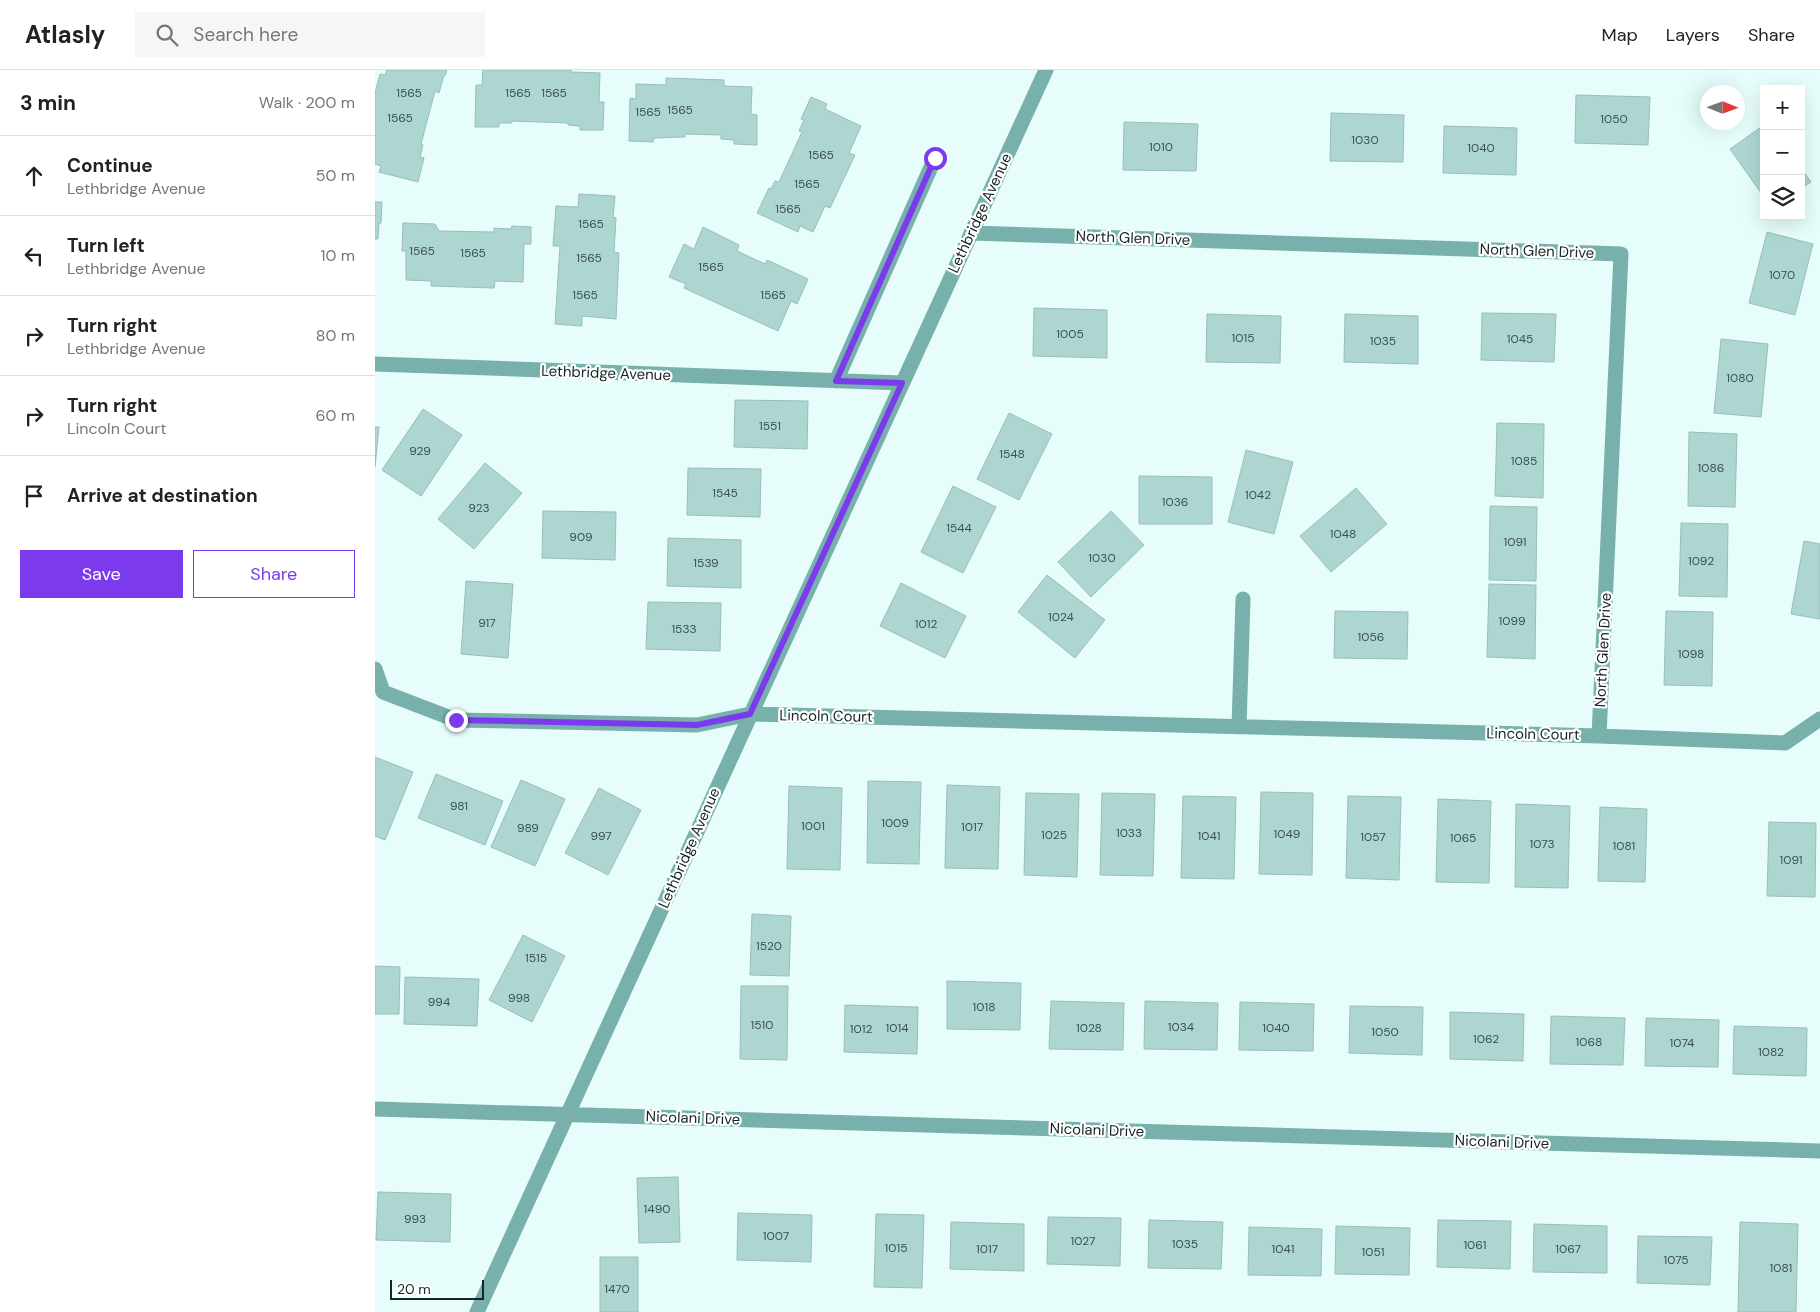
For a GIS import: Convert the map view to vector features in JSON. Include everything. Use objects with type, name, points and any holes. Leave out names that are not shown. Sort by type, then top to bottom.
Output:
[{"type":"street","name":"Lethbridge Avenue","points":[[477,1312],[1046,70]]},
{"type":"street","points":[[836,381],[935,158]]},
{"type":"street","name":"North Glen Drive","points":[[971,233],[1621,254],[1599,736]]},
{"type":"street","name":"Lethbridge Avenue","points":[[375,364],[902,383]]},
{"type":"street","points":[[1239,727],[1243,599]]},
{"type":"street","name":"Lincoln Court","points":[[375,669],[383,692],[456,720],[697,725],[750,714],[1599,736],[1785,743],[1820,718]]},
{"type":"street","name":"Nicolani Drive","points":[[375,1109],[1820,1151]]},
{"type":"building","points":[[387,70],[447,70],[439,93],[435,91],[421,144],[423,145],[420,157],[424,158],[418,182],[379,172],[381,166],[375,164],[375,93],[380,74],[385,75]]},
{"type":"building","points":[[483,70],[571,70],[571,72],[600,73],[599,102],[604,102],[603,130],[580,130],[580,126],[568,125],[568,123],[512,121],[512,123],[499,123],[499,127],[475,127],[476,85],[482,85]]},
{"type":"building","points":[[666,78],[724,80],[724,86],[752,87],[751,114],[757,115],[757,145],[734,144],[734,140],[721,139],[721,135],[685,134],[685,137],[654,138],[653,142],[629,141],[630,98],[636,99],[636,84],[666,85]]},
{"type":"building","points":[[1576,95],[1650,97],[1648,145],[1575,143]]},
{"type":"building","points":[[811,97],[827,104],[825,109],[861,126],[849,153],[855,155],[830,208],[825,206],[813,232],[800,226],[798,232],[757,213],[769,188],[771,189],[775,181],[779,182],[802,132],[799,131],[804,120],[801,119]]},
{"type":"building","points":[[1331,113],[1404,115],[1403,162],[1330,161]]},
{"type":"building","points":[[1124,122],[1198,124],[1196,171],[1123,170]]},
{"type":"building","points":[[1444,126],[1517,128],[1516,175],[1443,173]]},
{"type":"building","points":[[1760,128],[1760,191],[1730,149]]},
{"type":"building","points":[[1805,174],[1811,182],[1805,186]]},
{"type":"building","points":[[579,194],[615,196],[613,217],[616,218],[614,252],[619,253],[616,319],[582,316],[582,326],[555,324],[560,246],[553,246],[556,206],[578,207]]},
{"type":"building","points":[[375,202],[382,202],[378,239],[375,239]]},
{"type":"building","points":[[403,223],[435,224],[439,231],[494,232],[494,228],[511,229],[512,226],[531,227],[531,244],[524,244],[523,282],[495,281],[494,288],[431,286],[431,281],[406,280],[406,251],[402,251]]},
{"type":"building","points":[[703,227],[739,245],[737,251],[765,264],[767,260],[808,279],[797,304],[791,301],[778,331],[684,288],[686,284],[669,277],[684,244],[694,249]]},
{"type":"building","points":[[1767,232],[1813,244],[1795,315],[1749,303]]},
{"type":"building","points":[[1034,308],[1107,310],[1107,358],[1033,356]]},
{"type":"building","points":[[1482,313],[1556,314],[1554,362],[1481,360]]},
{"type":"building","points":[[1207,314],[1281,316],[1280,363],[1206,362]]},
{"type":"building","points":[[1345,314],[1418,316],[1418,364],[1344,362]]},
{"type":"building","points":[[1721,339],[1768,344],[1761,417],[1714,413]]},
{"type":"building","points":[[735,400],[808,401],[807,449],[734,447]]},
{"type":"building","points":[[423,409],[462,435],[421,496],[382,470]]},
{"type":"building","points":[[1009,413],[1052,434],[1019,500],[977,479]]},
{"type":"building","points":[[1497,423],[1544,424],[1543,498],[1495,496]]},
{"type":"building","points":[[375,427],[379,427],[375,467]]},
{"type":"building","points":[[1689,432],[1737,434],[1735,507],[1688,506]]},
{"type":"building","points":[[1246,450],[1293,462],[1274,534],[1228,522]]},
{"type":"building","points":[[485,463],[522,493],[474,549],[438,519]]},
{"type":"building","points":[[688,468],[761,469],[760,517],[687,515]]},
{"type":"building","points":[[1139,476],[1212,477],[1212,524],[1139,524]]},
{"type":"building","points":[[953,486],[996,507],[963,573],[921,552]]},
{"type":"building","points":[[1356,488],[1387,524],[1331,572],[1300,536]]},
{"type":"building","points":[[1490,506],[1537,507],[1536,581],[1489,580]]},
{"type":"building","points":[[543,511],[616,512],[615,560],[542,558]]},
{"type":"building","points":[[1111,511],[1144,545],[1091,597],[1058,562]]},
{"type":"building","points":[[1681,523],[1728,524],[1727,597],[1679,596]]},
{"type":"building","points":[[668,538],[741,540],[741,588],[667,586]]},
{"type":"building","points":[[1804,541],[1820,544],[1820,619],[1791,614]]},
{"type":"building","points":[[1047,575],[1105,620],[1075,658],[1018,612]]},
{"type":"building","points":[[466,581],[513,584],[508,658],[461,654]]},
{"type":"building","points":[[901,583],[966,616],[945,658],[880,626]]},
{"type":"building","points":[[1489,584],[1536,585],[1535,659],[1487,657]]},
{"type":"building","points":[[648,602],[721,603],[720,651],[646,649]]},
{"type":"building","points":[[1335,611],[1408,612],[1407,659],[1334,658]]},
{"type":"building","points":[[1666,611],[1713,612],[1712,686],[1664,685]]},
{"type":"building","points":[[375,757],[413,772],[385,840],[375,836]]},
{"type":"building","points":[[436,774],[503,801],[485,845],[418,818]]},
{"type":"building","points":[[521,780],[565,799],[535,866],[491,847]]},
{"type":"building","points":[[868,781],[921,782],[919,864],[867,863]]},
{"type":"building","points":[[947,785],[1000,787],[998,869],[945,868]]},
{"type":"building","points":[[789,786],[842,788],[840,870],[787,869]]},
{"type":"building","points":[[599,788],[641,810],[608,875],[565,853]]},
{"type":"building","points":[[1261,792],[1313,793],[1312,875],[1259,874]]},
{"type":"building","points":[[1026,793],[1079,794],[1077,877],[1024,875]]},
{"type":"building","points":[[1102,793],[1155,794],[1153,876],[1100,875]]},
{"type":"building","points":[[1183,796],[1236,797],[1234,879],[1181,878]]},
{"type":"building","points":[[1348,796],[1401,797],[1399,880],[1346,878]]},
{"type":"building","points":[[1438,799],[1491,801],[1489,883],[1436,882]]},
{"type":"building","points":[[1516,804],[1570,806],[1568,888],[1515,887]]},
{"type":"building","points":[[1600,807],[1647,809],[1645,882],[1598,881]]},
{"type":"building","points":[[1769,822],[1816,823],[1815,897],[1767,896]]},
{"type":"building","points":[[752,914],[791,916],[789,976],[750,975]]},
{"type":"building","points":[[523,935],[565,956],[532,1022],[489,1000]]},
{"type":"building","points":[[375,966],[400,967],[399,1014],[375,1014]]},
{"type":"building","points":[[405,977],[479,979],[477,1026],[404,1024]]},
{"type":"building","points":[[947,981],[1021,983],[1020,1030],[947,1029]]},
{"type":"building","points":[[741,986],[788,986],[787,1060],[740,1059]]},
{"type":"building","points":[[1051,1001],[1124,1003],[1123,1050],[1049,1049]]},
{"type":"building","points":[[1145,1001],[1218,1003],[1217,1050],[1144,1049]]},
{"type":"building","points":[[1240,1002],[1314,1004],[1313,1051],[1239,1050]]},
{"type":"building","points":[[845,1005],[918,1007],[917,1054],[844,1052]]},
{"type":"building","points":[[1350,1006],[1423,1007],[1422,1055],[1349,1053]]},
{"type":"building","points":[[1450,1012],[1524,1014],[1523,1061],[1450,1059]]},
{"type":"building","points":[[1551,1016],[1625,1018],[1623,1065],[1550,1064]]},
{"type":"building","points":[[1646,1018],[1719,1020],[1718,1067],[1645,1066]]},
{"type":"building","points":[[1734,1026],[1807,1028],[1806,1076],[1733,1074]]},
{"type":"building","points":[[678,1177],[680,1242],[639,1243],[637,1178]]},
{"type":"building","points":[[378,1192],[451,1194],[450,1242],[376,1240]]},
{"type":"building","points":[[738,1213],[812,1215],[811,1262],[737,1260]]},
{"type":"building","points":[[876,1214],[924,1215],[922,1288],[874,1287]]},
{"type":"building","points":[[1048,1217],[1121,1218],[1120,1266],[1047,1264]]},
{"type":"building","points":[[1149,1220],[1223,1222],[1221,1269],[1148,1268]]},
{"type":"building","points":[[1438,1220],[1511,1221],[1510,1269],[1437,1267]]},
{"type":"building","points":[[951,1222],[1024,1224],[1024,1271],[950,1269]]},
{"type":"building","points":[[1740,1222],[1798,1224],[1796,1312],[1738,1312]]},
{"type":"building","points":[[1534,1224],[1607,1226],[1607,1273],[1533,1272]]},
{"type":"building","points":[[1336,1226],[1410,1228],[1409,1275],[1335,1274]]},
{"type":"building","points":[[1249,1227],[1322,1229],[1321,1276],[1248,1275]]},
{"type":"building","points":[[1638,1236],[1712,1237],[1710,1285],[1637,1283]]},
{"type":"building","points":[[600,1257],[638,1257],[638,1312],[600,1312]]},
{"type":"route","points":[[456,720],[697,725],[750,714],[902,383],[836,381],[935,158]]}]
